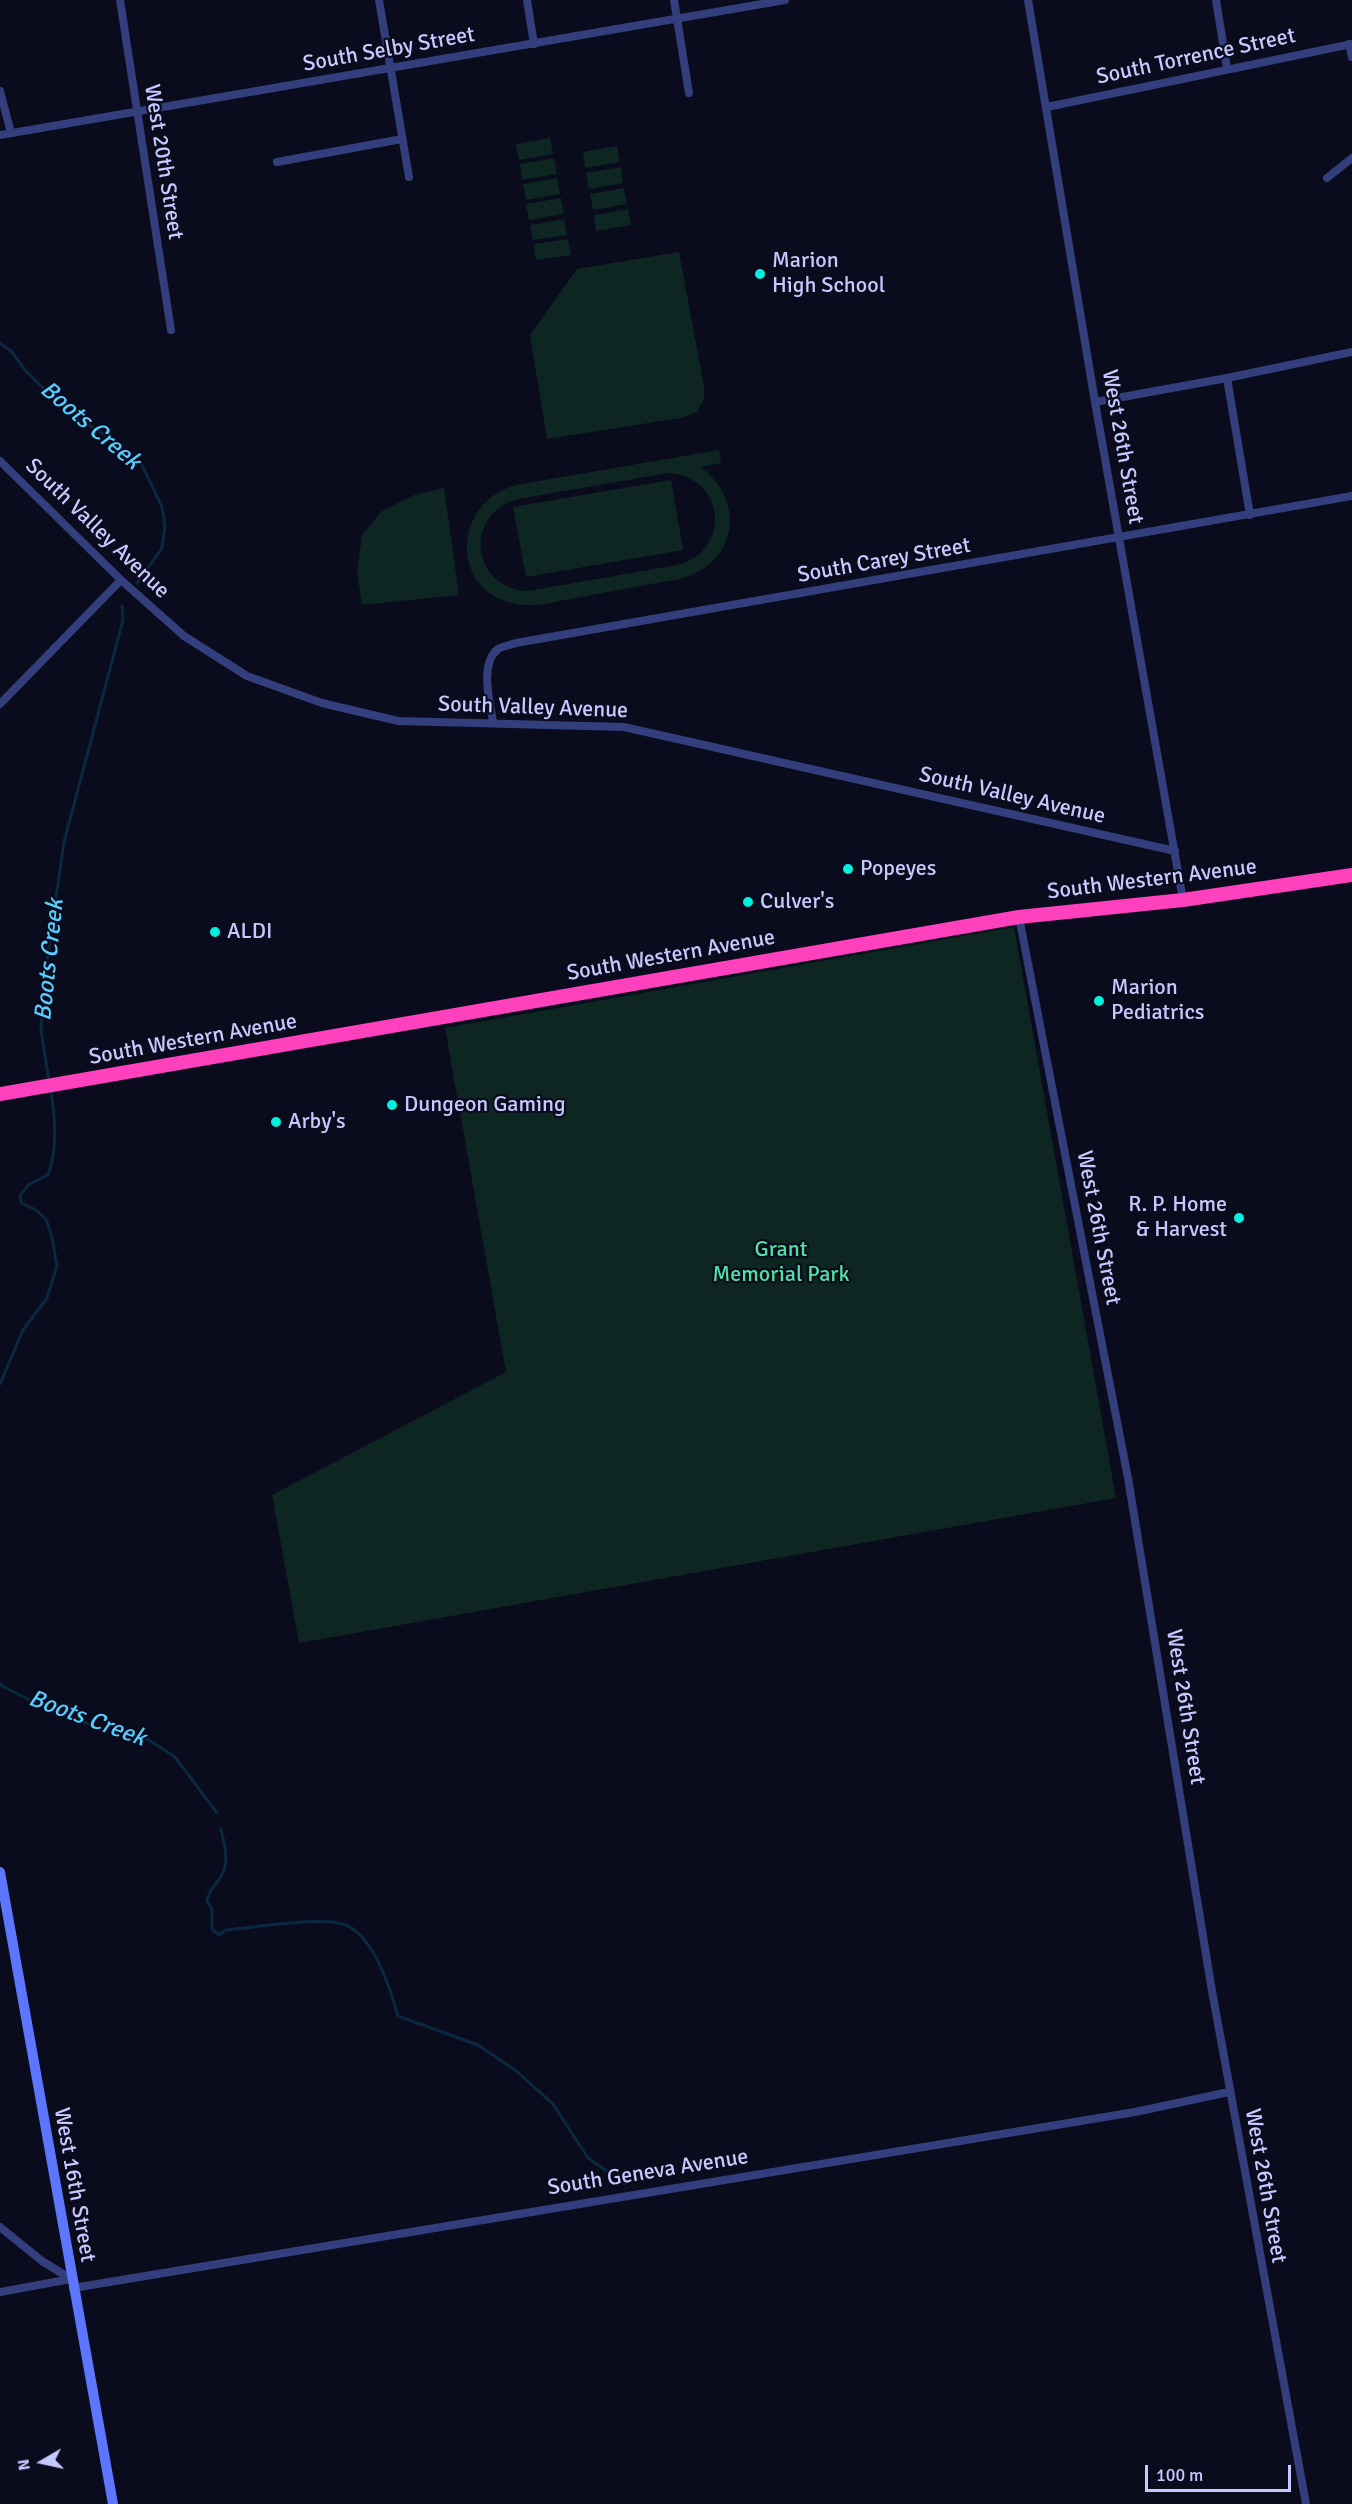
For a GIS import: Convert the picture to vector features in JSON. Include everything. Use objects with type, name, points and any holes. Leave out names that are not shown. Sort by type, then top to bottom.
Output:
[{"type":"highway","name":"South Western Avenue","points":[[0,1094],[1019,917],[1183,900],[1352,875]]},
{"type":"street","name":"West 20th Street","points":[[120,0],[171,330]]},
{"type":"street","points":[[379,0],[409,177]]},
{"type":"street","points":[[527,0],[534,44]]},
{"type":"street","points":[[674,0],[689,93]]},
{"type":"street","name":"South Selby Street","points":[[0,135],[785,0]]},
{"type":"street","name":"West 26th Street","points":[[1028,0],[1095,402],[1183,900]]},
{"type":"street","points":[[1216,0],[1227,68]]},
{"type":"street","points":[[1351,44],[1352,57]]},
{"type":"street","name":"South Torrence Street","points":[[1047,107],[1351,44]]},
{"type":"street","points":[[0,91],[11,133]]},
{"type":"street","points":[[277,162],[402,139]]},
{"type":"street","points":[[1327,178],[1352,158]]},
{"type":"street","points":[[1095,402],[1352,352]]},
{"type":"street","points":[[1227,378],[1250,515]]},
{"type":"street","name":"South Valley Avenue","points":[[0,461],[121,580],[184,636],[247,676],[322,703],[398,721],[624,727],[1175,851]]},
{"type":"street","name":"South Carey Street","points":[[493,722],[487,680],[490,662],[498,649],[516,643],[1352,496]]},
{"type":"street","points":[[0,704],[121,580]]},
{"type":"street","name":"West 26th Street","points":[[1019,917],[1128,1478],[1229,2092],[1306,2504]]},
{"type":"street","name":"West 16th Street","points":[[0,1872],[112,2504]]},
{"type":"street","name":"South Geneva Avenue","points":[[0,2292],[72,2283],[1134,2112],[1229,2092]]},
{"type":"street","points":[[0,2227],[72,2283]]},
{"type":"green space","points":[[550,138],[553,154],[519,160],[516,144]]},
{"type":"green space","points":[[617,146],[620,162],[585,168],[583,152]]},
{"type":"green space","points":[[554,158],[557,174],[522,180],[520,164]]},
{"type":"green space","points":[[621,167],[623,183],[589,189],[586,173]]},
{"type":"green space","points":[[557,178],[560,194],[526,200],[523,184]]},
{"type":"green space","points":[[624,188],[627,204],[593,210],[590,194]]},
{"type":"green space","points":[[561,198],[564,214],[529,220],[526,204]]},
{"type":"green space","points":[[628,209],[631,225],[596,231],[594,215]]},
{"type":"green space","points":[[564,219],[567,235],[533,240],[530,225]]},
{"type":"green space","points":[[568,239],[571,255],[536,260],[534,244]]},
{"type":"green space","points":[[679,252],[704,386],[704,399],[697,412],[681,418],[547,439],[530,335],[577,269]]},
{"type":"green space","points":[[719,450],[721,463],[701,467],[716,481],[725,497],[730,514],[729,530],[724,546],[714,560],[699,571],[680,579],[546,604],[517,604],[495,596],[479,583],[470,566],[467,547],[470,527],[480,509],[495,495],[516,485]],"holes":[[[668,473],[687,477],[701,487],[711,500],[715,515],[714,531],[707,545],[695,557],[677,565],[528,591],[509,587],[495,578],[485,565],[481,550],[482,534],[488,519],[500,507],[518,499]]]},
{"type":"green space","points":[[671,480],[683,550],[526,577],[513,507]]},
{"type":"green space","points":[[444,488],[459,595],[362,605],[357,572],[362,535],[382,511],[414,495]]},
{"type":"green space","name":"Grant Memorial Park","points":[[1014,927],[1116,1498],[299,1643],[272,1495],[506,1372],[445,1028]]},
{"type":"waterway","name":"Boots Creek","points":[[0,343],[11,351],[26,371],[63,408],[117,443],[142,465],[162,507],[165,526],[162,548],[137,583]]},
{"type":"waterway","name":"Boots Creek","points":[[49,1081],[41,1030],[44,981],[64,842],[123,620],[122,606]]},
{"type":"waterway","name":"Boots Creek","points":[[0,1384],[23,1330],[47,1298],[57,1266],[46,1219],[36,1210],[21,1203],[20,1196],[28,1185],[48,1175],[51,1165],[55,1133],[51,1090]]},
{"type":"waterway","name":"Boots Creek","points":[[0,1683],[38,1704],[91,1725],[149,1740],[175,1757],[217,1813]]},
{"type":"waterway","name":"Boots Creek","points":[[221,1829],[226,1862],[222,1875],[210,1892],[207,1901],[212,1909],[212,1929],[219,1935],[226,1930],[309,1922],[340,1923],[350,1927],[359,1934],[375,1955],[398,2016],[478,2045],[515,2070],[553,2104],[588,2158],[625,2184]]},
{"type":"place","name":"Marion High School","points":[[760,274]]},
{"type":"place","name":"Popeyes","points":[[848,869]]},
{"type":"place","name":"Culver's","points":[[748,902]]},
{"type":"place","name":"ALDI","points":[[215,932]]},
{"type":"place","name":"Marion Pediatrics","points":[[1099,1001]]},
{"type":"place","name":"Dungeon Gaming","points":[[392,1105]]},
{"type":"place","name":"Arby's","points":[[276,1122]]},
{"type":"place","name":"R. P. Home & Harvest","points":[[1239,1218]]}]
